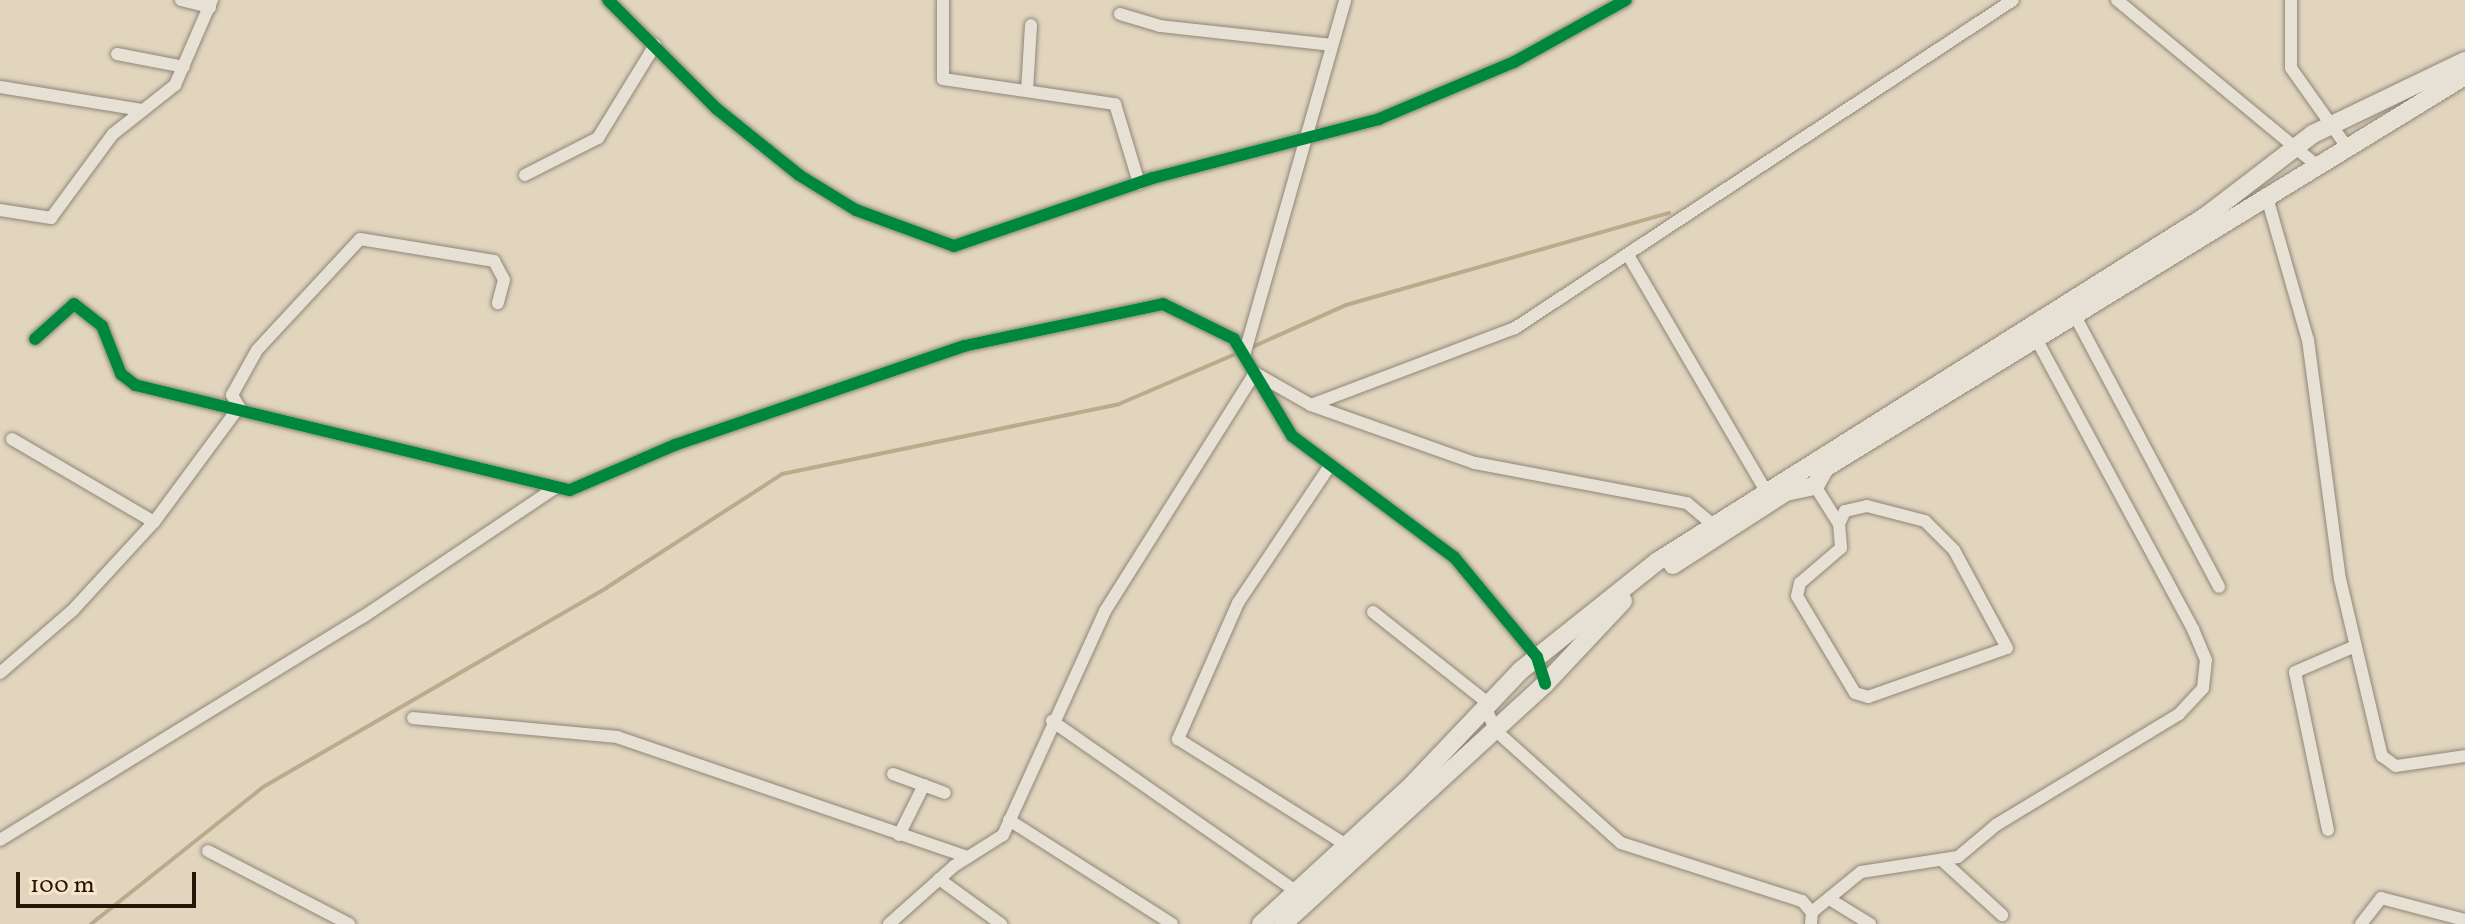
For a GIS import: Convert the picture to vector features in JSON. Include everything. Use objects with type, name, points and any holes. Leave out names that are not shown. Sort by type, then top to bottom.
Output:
[{"type":"main road","points":[[1261,924],[1348,846],[1486,704],[1537,657],[1712,524],[2206,216],[2334,124],[2465,61]]},
{"type":"main road","points":[[1283,924],[1545,684],[1635,591],[1786,492],[1815,486],[1825,468],[2266,194],[2349,150],[2465,76]]},
{"type":"street","points":[[0,210],[48,222],[81,172],[142,110],[164,99],[184,67],[211,4],[181,0]]},
{"type":"street","points":[[608,0],[799,175],[856,210],[929,241],[969,245],[1139,183],[1301,136],[1379,119],[1458,87],[1626,0]]},
{"type":"street","points":[[943,0],[943,79],[1115,104],[1139,183]]},
{"type":"street","points":[[1245,352],[1301,136],[1345,0]]},
{"type":"street","points":[[1311,405],[1486,344],[1628,255],[2013,0]]},
{"type":"street","points":[[2117,0],[2319,167]]},
{"type":"street","points":[[2291,0],[2291,68],[2302,92],[2334,124],[2349,150]]},
{"type":"street","points":[[1120,14],[1160,26],[1331,45]]},
{"type":"street","points":[[1027,91],[1031,25]]},
{"type":"street","points":[[525,175],[598,138],[655,45]]},
{"type":"street","points":[[117,54],[184,67]]},
{"type":"street","points":[[0,87],[142,110]]},
{"type":"street","points":[[2266,194],[2308,340],[2330,518],[2355,646],[2387,764],[2465,756]]},
{"type":"street","points":[[239,407],[232,395],[257,350],[360,239],[494,261],[504,280],[498,303]]},
{"type":"street","points":[[1628,255],[1765,489]]},
{"type":"street","points":[[35,339],[74,304],[102,326],[127,382],[239,407],[555,488],[583,488],[675,445],[964,346],[1116,309],[1173,307],[1245,352],[1284,426],[1329,467],[1443,547],[1537,657],[1545,684]]},
{"type":"street","points":[[2074,314],[2219,587]]},
{"type":"street","points":[[1373,612],[1486,704],[1495,730],[1621,843],[1794,897],[1812,918],[1869,869],[1944,862],[2179,714],[2206,679],[2193,629],[2036,339]]},
{"type":"street","points":[[1255,373],[1311,405],[1509,473],[1687,503],[1712,524]]},
{"type":"street","points":[[889,924],[904,916],[939,879],[968,857],[1000,839],[1105,611],[1255,373]]},
{"type":"street","points":[[0,673],[73,610],[154,522],[239,407]]},
{"type":"street","points":[[12,439],[154,522]]},
{"type":"street","points":[[1329,467],[1238,603],[1178,739],[1348,846]]},
{"type":"street","points":[[1815,486],[1839,524],[1841,548],[1800,583],[1797,596],[1855,693],[1868,697],[2007,648],[1954,550],[1925,521],[1867,506],[1845,511],[1839,524]]},
{"type":"street","points":[[0,840],[363,617],[555,488]]},
{"type":"street","points":[[2328,830],[2295,672],[2355,646]]},
{"type":"street","points":[[413,718],[587,730],[968,857]]},
{"type":"street","points":[[1052,721],[1297,892]]},
{"type":"street","points":[[893,774],[945,793]]},
{"type":"street","points":[[899,835],[924,785]]},
{"type":"street","points":[[1009,820],[1172,924]]},
{"type":"street","points":[[208,851],[349,924]]},
{"type":"street","points":[[1944,862],[2002,915]]},
{"type":"street","points":[[939,879],[1001,924]]},
{"type":"street","points":[[2361,924],[2381,898],[2465,920]]},
{"type":"street","points":[[1831,900],[1870,924]]},
{"type":"street","points":[[904,916],[916,924]]},
{"type":"waterway","points":[[1250,348],[1346,305],[1669,213]]},
{"type":"waterway","points":[[91,924],[263,787],[606,588],[782,474],[1119,404],[1238,353]]},
{"type":"cycle path","points":[[608,0],[717,109],[799,175],[856,210],[954,246],[1153,178],[1379,119],[1514,62],[1626,0]]},
{"type":"cycle path","points":[[35,339],[74,304],[102,326],[121,374],[135,385],[570,490],[675,445],[964,346],[1163,304],[1234,339],[1292,436],[1454,557],[1537,657],[1545,684]]}]
